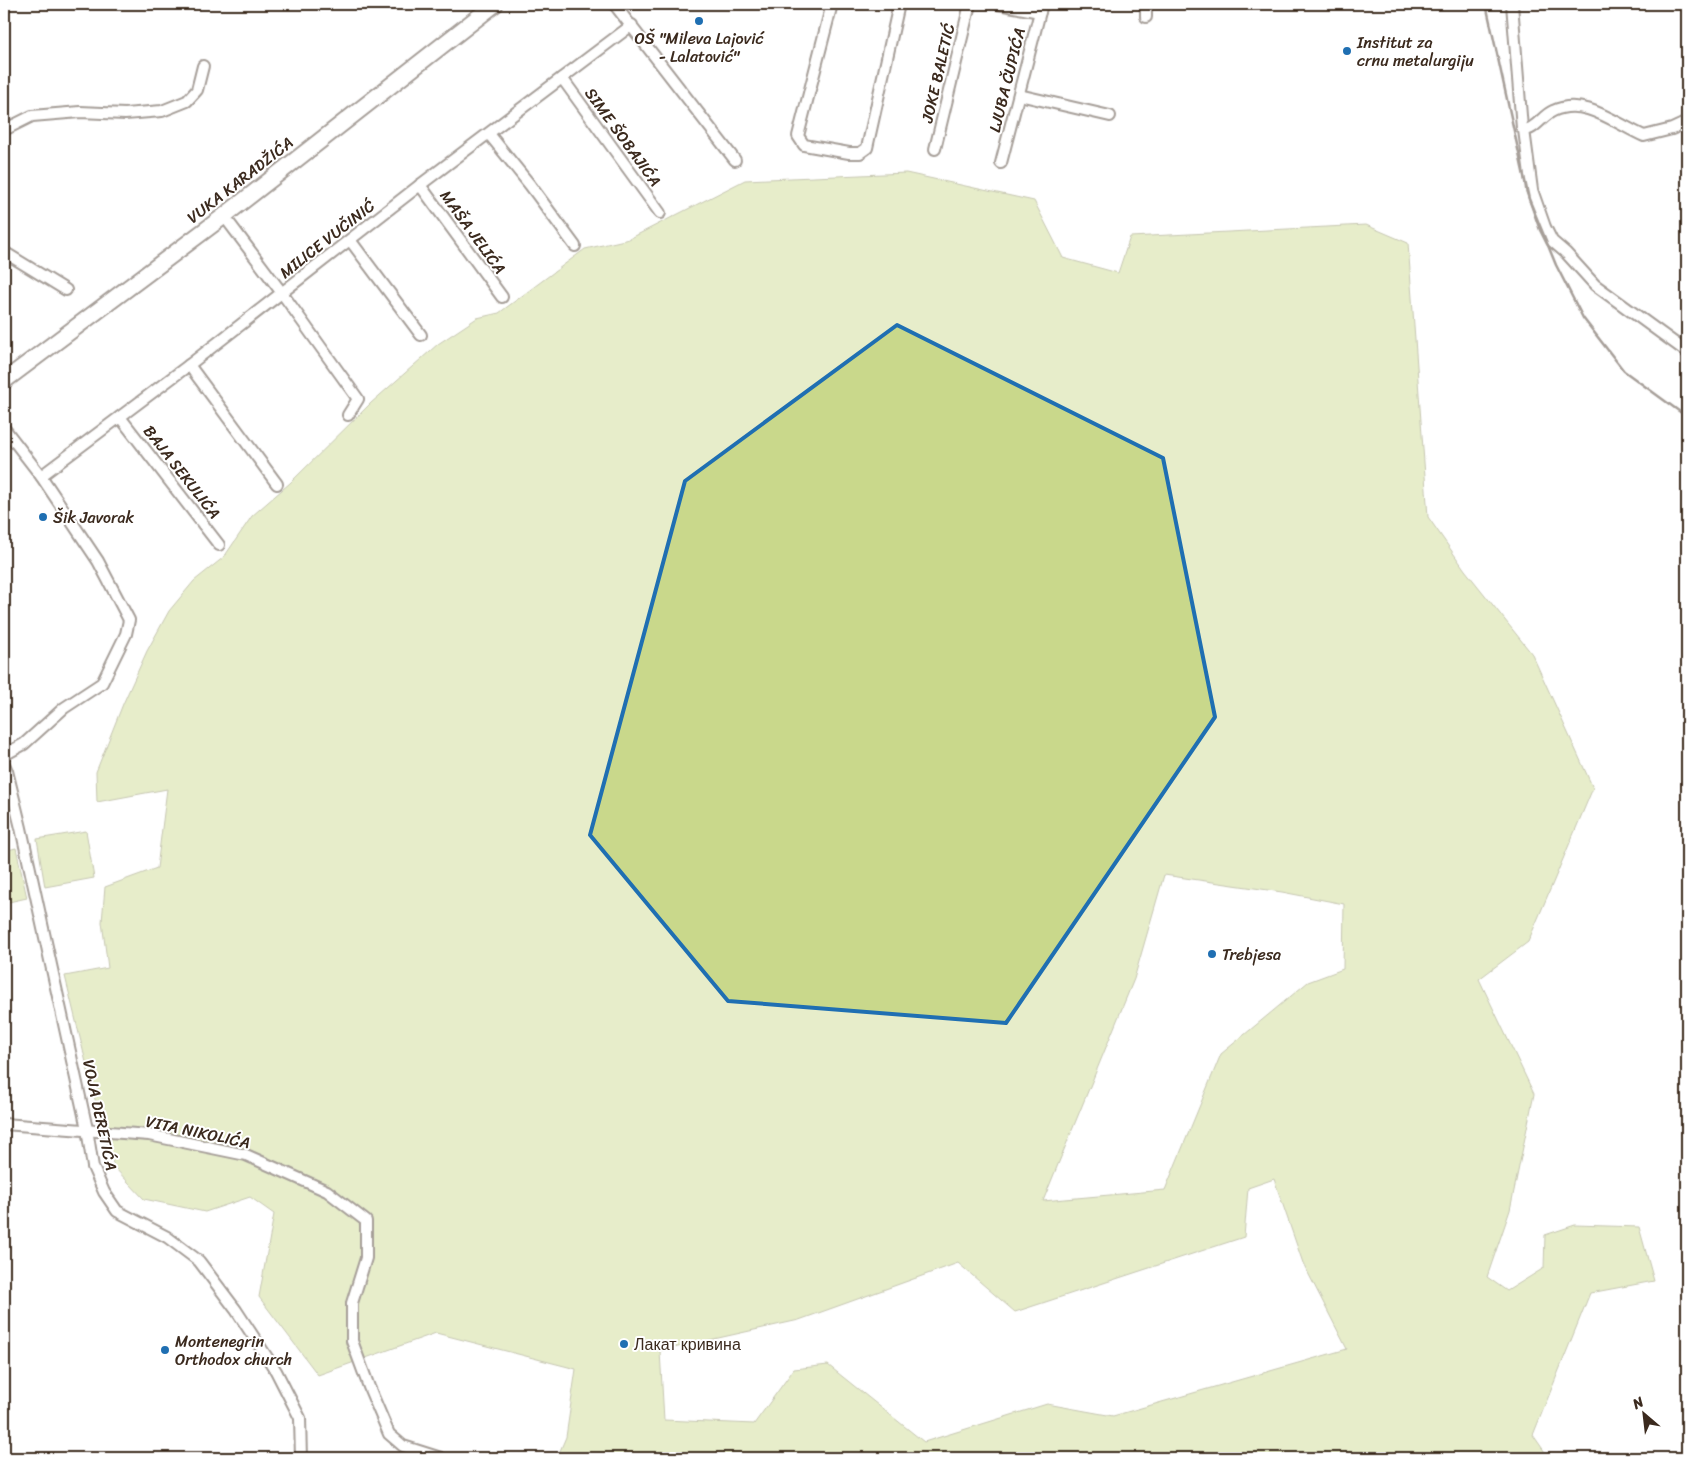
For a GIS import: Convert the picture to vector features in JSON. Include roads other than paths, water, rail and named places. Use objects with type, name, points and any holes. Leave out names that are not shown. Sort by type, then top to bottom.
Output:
[{"type":"street","name":"VUKA KARADŽIĆA","points":[[4,381],[224,216],[495,4]]},
{"type":"street","points":[[614,4],[735,160]]},
{"type":"street","points":[[832,4],[798,136],[804,144],[849,153],[860,153],[867,148],[899,4]]},
{"type":"street","name":"JOKE BALETIĆ","points":[[935,149],[970,4]]},
{"type":"street","points":[[998,4],[1041,8]]},
{"type":"street","points":[[1146,4],[1146,17]]},
{"type":"street","points":[[1512,4],[1522,128],[1524,130],[1532,190],[1552,241],[1596,285],[1687,352]]},
{"type":"street","name":"LJUBA ČUPIĆA","points":[[1002,163],[1041,8]]},
{"type":"street","name":"MILICE VUČINIĆ","points":[[41,476],[632,25]]},
{"type":"street","points":[[4,130],[32,116],[80,112],[125,114],[162,111],[187,101],[197,90],[203,66]]},
{"type":"street","name":"SIME ŠOBAJIĆA","points":[[562,78],[660,213]]},
{"type":"street","points":[[1019,95],[1110,116]]},
{"type":"street","points":[[1524,130],[1530,129],[1551,111],[1565,106],[1585,108],[1644,136],[1672,129],[1687,122]]},
{"type":"street","points":[[489,134],[575,246]]},
{"type":"street","name":"MAŠA JELIĆA","points":[[420,185],[502,297]]},
{"type":"street","points":[[224,216],[358,399],[348,415]]},
{"type":"street","points":[[350,240],[421,335]]},
{"type":"street","points":[[4,252],[66,290]]},
{"type":"street","points":[[189,364],[278,484]]},
{"type":"street","name":"BAJA SEKULIĆA","points":[[120,417],[219,545]]},
{"type":"street","points":[[4,428],[41,476],[98,561],[129,620],[128,627],[102,682],[64,708],[24,744],[4,755]]},
{"type":"street","name":"VOJA DERETIĆA","points":[[4,764],[21,828],[88,1129],[93,1166],[104,1192],[117,1211],[167,1237],[199,1261],[236,1310],[276,1371],[300,1418],[301,1458]]},
{"type":"street","points":[[4,1124],[88,1129]]},
{"type":"street","name":"VITA NIKOLIĆA","points":[[88,1129],[149,1135],[246,1155],[327,1190],[366,1222],[366,1258],[352,1303],[352,1341],[389,1434],[403,1446],[441,1458]]},
{"type":"railway","points":[[1486,4],[1529,199],[1556,265],[1583,318],[1624,371],[1687,417]]},
{"type":"place","name":"OŠ \"Mileva Lajović - Lalatović\"","points":[[699,21]]},
{"type":"place","name":"Institut za crnu metalurgiju","points":[[1347,51]]},
{"type":"place","name":"Šik Javorak","points":[[43,517]]},
{"type":"place","name":"Trebjesa","points":[[1212,954]]},
{"type":"place","name":"Лакат кривина","points":[[624,1344]]},
{"type":"place","name":"Montenegrin Orthodox church","points":[[165,1350]]}]
